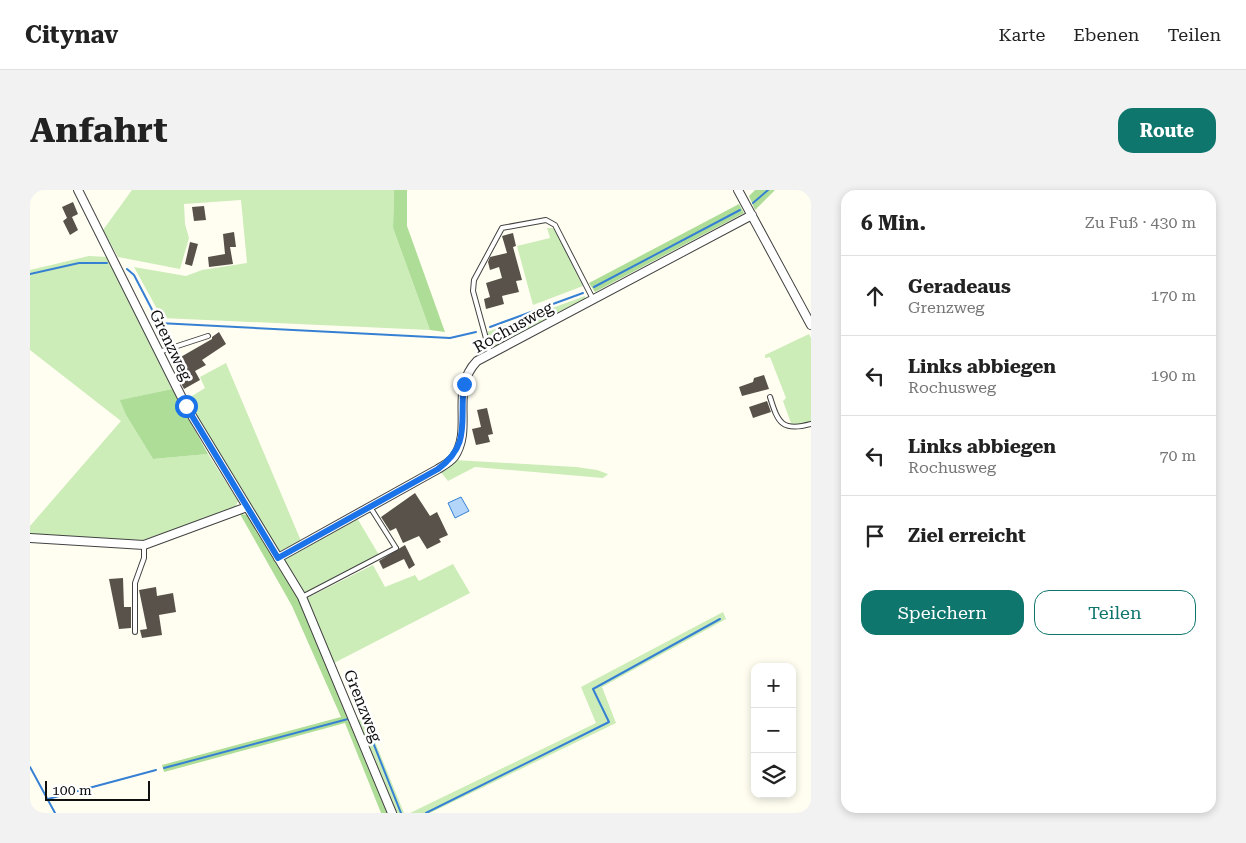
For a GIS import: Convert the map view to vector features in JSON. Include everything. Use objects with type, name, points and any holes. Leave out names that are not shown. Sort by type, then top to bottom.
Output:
[{"type":"street","name":"Grenzweg","points":[[78,190],[208,446],[302,597],[392,813]]},
{"type":"street","points":[[738,190],[811,325]]},
{"type":"street","name":"Rochusweg","points":[[278,558],[438,469],[453,458],[460,443],[462,396],[466,375],[477,361],[752,215]]},
{"type":"street","points":[[30,538],[144,545],[247,507]]},
{"type":"lane","points":[[490,353],[472,291],[474,280],[502,228],[546,220],[551,221],[555,225],[593,299]]},
{"type":"lane","points":[[160,352],[208,336]]},
{"type":"lane","points":[[770,397],[776,416],[781,423],[796,428],[811,424]]},
{"type":"lane","points":[[302,597],[396,548],[370,507]]},
{"type":"lane","points":[[135,632],[136,583],[144,558],[144,545]]},
{"type":"green space","points":[[132,190],[394,190],[393,228],[430,330],[162,318],[134,267],[186,276],[202,270],[247,263],[241,200],[184,204],[185,224],[189,238],[180,269],[118,257],[103,230]]},
{"type":"green space","points":[[394,190],[407,190],[407,226],[445,332],[430,330],[393,228]]},
{"type":"green space","points":[[755,190],[775,190],[755,210],[749,196]]},
{"type":"green space","points":[[739,204],[744,213],[595,292],[589,283]]},
{"type":"green space","points":[[547,228],[554,228],[583,286],[533,305],[517,246],[550,238]]},
{"type":"green space","points":[[89,256],[107,257],[172,389],[121,400],[126,415],[153,459],[208,454],[238,501],[235,508],[143,540],[30,535],[30,526],[121,421],[30,350],[30,270]]},
{"type":"green space","points":[[585,296],[585,299],[496,346],[491,344],[487,332]]},
{"type":"green space","points":[[809,334],[811,338],[811,421],[792,426],[783,401],[786,398],[770,357],[765,358],[765,355]]},
{"type":"green space","points":[[226,363],[301,541],[281,551],[275,550],[211,445],[190,403],[192,396],[205,388],[200,377]]},
{"type":"green space","points":[[172,389],[208,454],[153,459],[126,415],[120,400]]},
{"type":"green space","points":[[454,460],[576,467],[597,470],[608,474],[603,478],[475,467],[448,481],[440,471]]},
{"type":"green space","points":[[240,514],[248,515],[299,599],[389,813],[381,813],[345,723],[164,772],[162,765],[341,717],[292,606]]},
{"type":"green space","points":[[357,518],[379,555],[302,595],[283,564],[283,557]]},
{"type":"green space","points":[[453,564],[470,593],[334,663],[305,599],[373,565],[385,587],[415,575],[419,581]]},
{"type":"green space","points":[[723,612],[726,619],[602,687],[616,723],[430,813],[410,813],[596,723],[581,687]]},
{"type":"green space","points":[[365,717],[404,813],[397,813],[358,720]]},
{"type":"water","points":[[461,497],[469,511],[455,518],[448,503]]},
{"type":"building","points":[[73,202],[78,214],[72,217],[78,230],[70,235],[63,221],[67,218],[62,207]]},
{"type":"building","points":[[204,206],[206,220],[194,221],[192,207]]},
{"type":"building","points":[[234,232],[236,247],[230,247],[233,264],[209,267],[208,257],[225,254],[223,234]]},
{"type":"building","points":[[513,233],[516,246],[513,247],[522,280],[516,281],[519,292],[502,296],[504,304],[486,309],[484,299],[490,297],[486,283],[502,278],[499,267],[490,270],[488,262],[490,257],[507,253],[502,236]]},
{"type":"building","points":[[190,242],[198,244],[192,266],[185,264]]},
{"type":"building","points":[[219,332],[226,344],[202,360],[206,365],[195,371],[200,380],[184,389],[179,379],[182,377],[172,362],[212,339]]},
{"type":"building","points":[[764,375],[769,389],[742,396],[739,387],[753,382],[754,378]]},
{"type":"building","points":[[767,401],[771,412],[753,418],[749,407]]},
{"type":"building","points":[[487,408],[493,434],[488,435],[490,442],[476,445],[472,429],[481,427],[477,410]]},
{"type":"building","points":[[415,493],[430,516],[437,512],[448,535],[439,539],[441,542],[427,549],[419,536],[403,543],[396,528],[390,531],[381,517]]},
{"type":"building","points":[[405,545],[415,565],[409,569],[404,559],[383,569],[379,561]]},
{"type":"building","points":[[123,578],[124,607],[131,607],[131,628],[119,629],[109,579]]},
{"type":"building","points":[[156,587],[157,596],[173,593],[176,612],[159,615],[162,635],[142,638],[140,630],[147,629],[139,590]]},
{"type":"waterway","points":[[753,203],[768,190]]},
{"type":"waterway","points":[[594,287],[740,210]]},
{"type":"waterway","points":[[30,274],[79,263],[107,263]]},
{"type":"waterway","points":[[127,269],[134,275],[159,323],[450,338],[476,332]]},
{"type":"waterway","points":[[490,327],[583,293]]},
{"type":"waterway","points":[[426,813],[609,722],[593,689],[720,619]]},
{"type":"waterway","points":[[363,717],[401,813]]},
{"type":"waterway","points":[[164,768],[348,719]]},
{"type":"waterway","points":[[30,767],[55,813]]},
{"type":"waterway","points":[[48,799],[156,770]]},
{"type":"route","points":[[186,406],[208,446],[278,558],[438,469],[453,458],[460,443],[464,384]]}]
